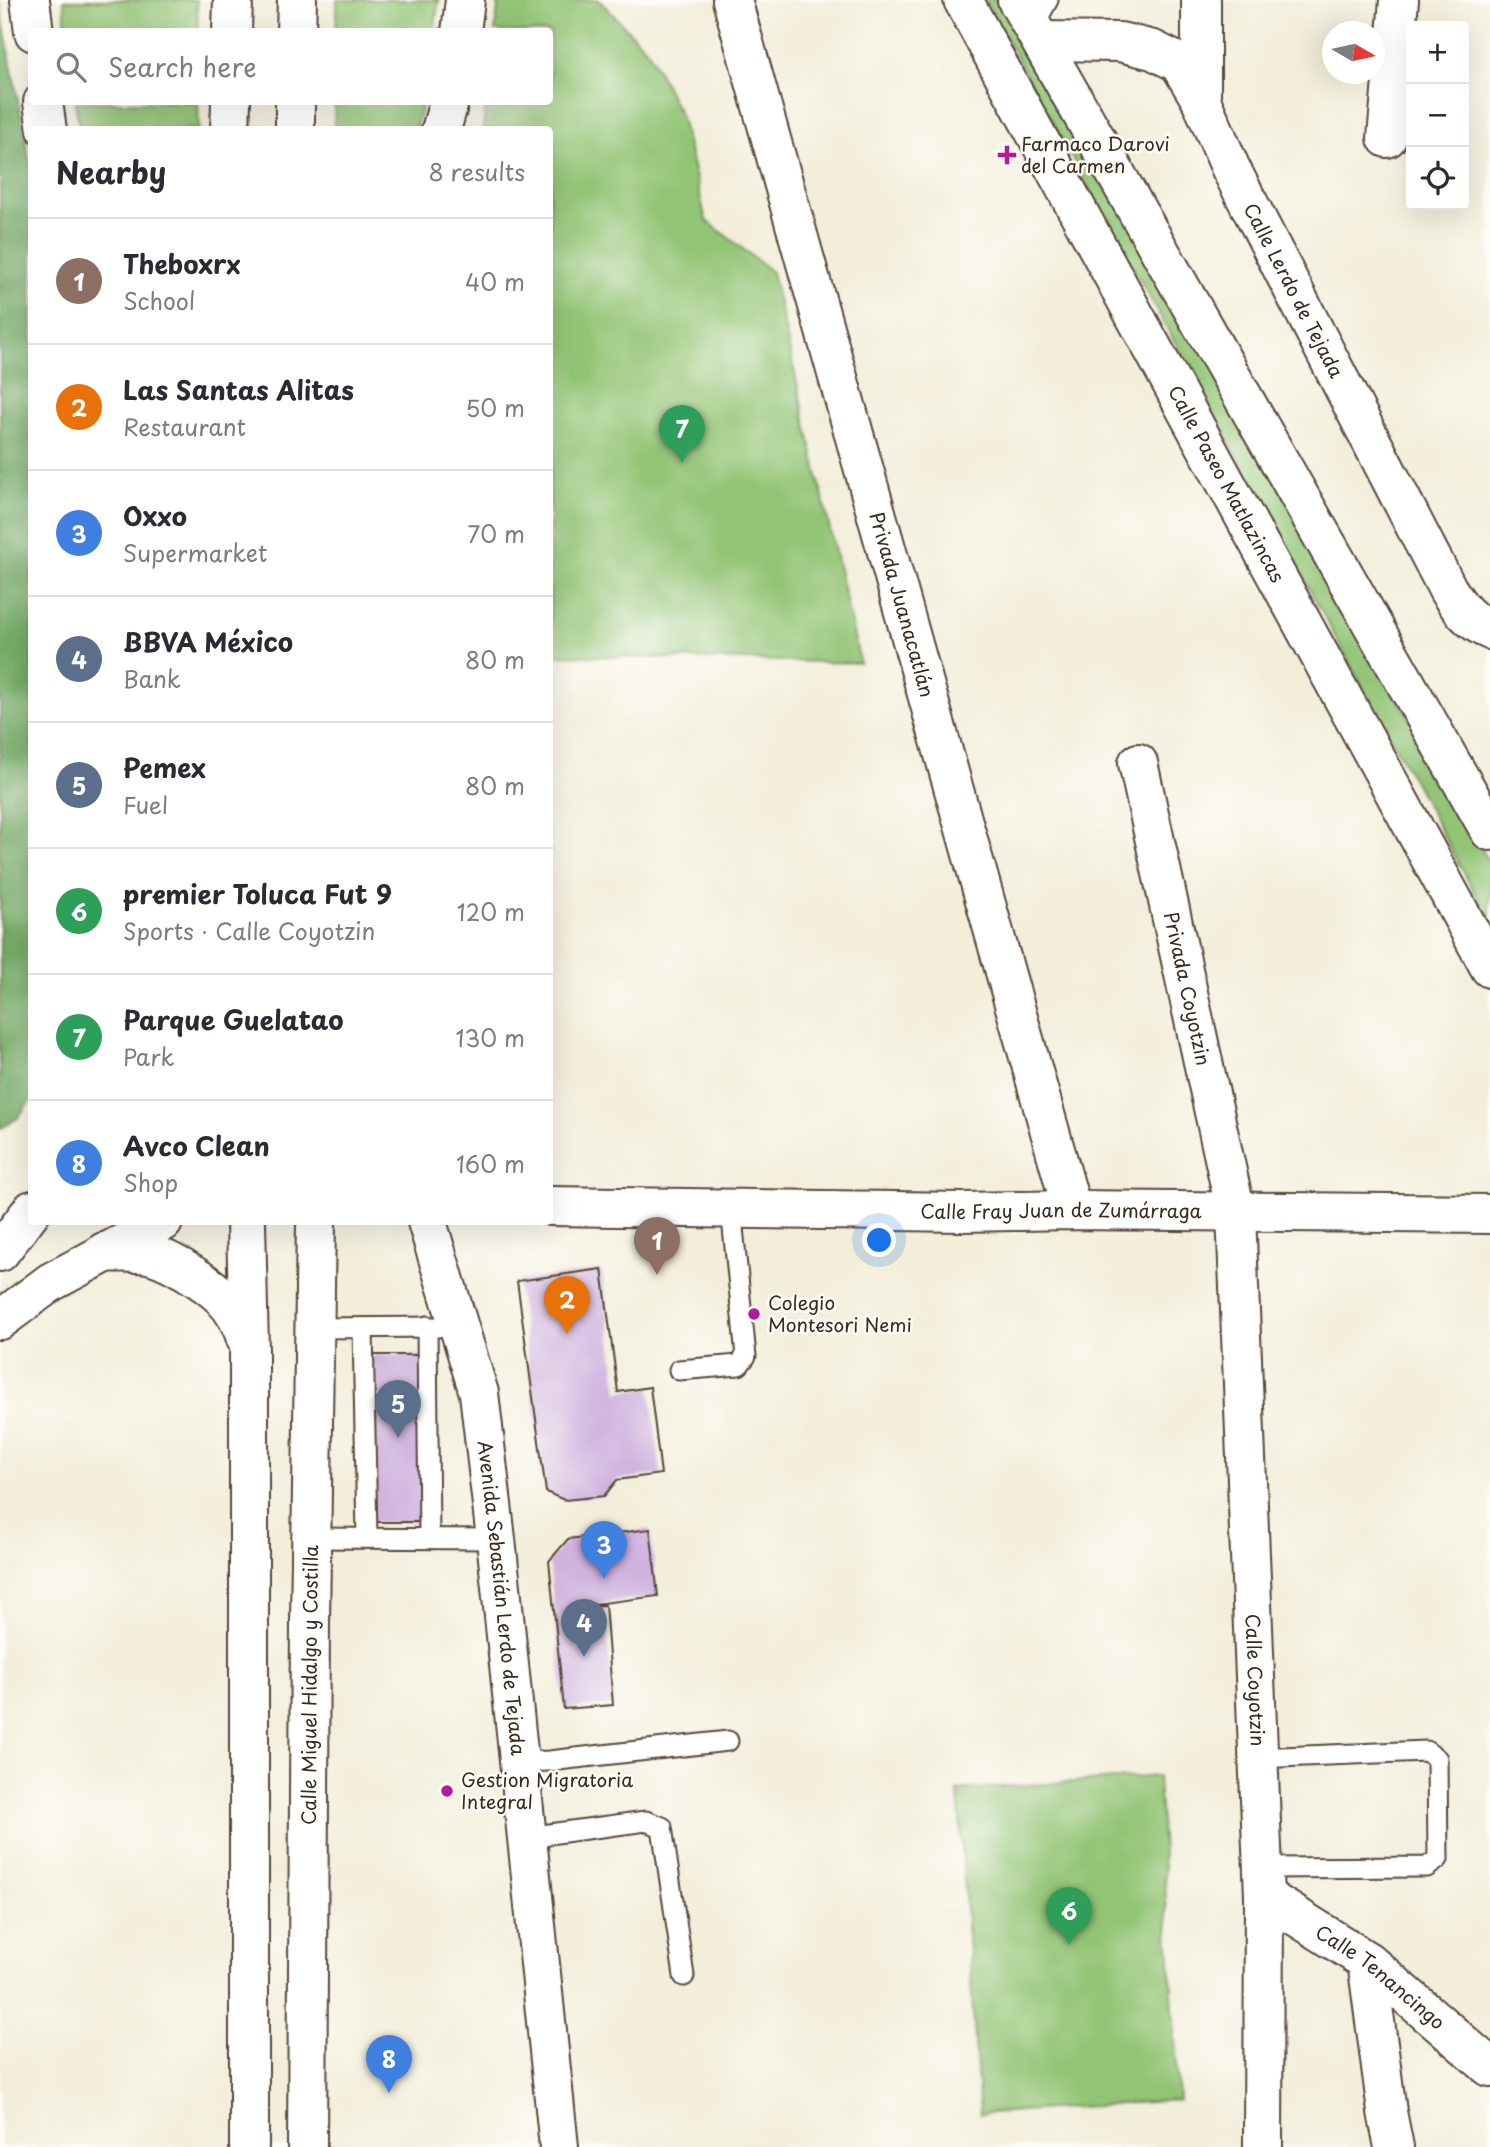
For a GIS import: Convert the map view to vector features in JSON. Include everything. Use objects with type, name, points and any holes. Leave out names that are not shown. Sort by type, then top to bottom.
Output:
[{"type":"main road","points":[[30,0],[34,28]]},
{"type":"main road","points":[[232,28],[233,0]]},
{"type":"main road","points":[[296,28],[297,0]]},
{"type":"main road","points":[[462,28],[465,0]]},
{"type":"main road","name":"Privada Juanacatlán","points":[[732,0],[1072,1210]]},
{"type":"main road","name":"Calle Paseo Matlazincas","points":[[963,0],[1490,968]]},
{"type":"main road","points":[[1201,0],[1201,100]]},
{"type":"main road","points":[[1387,138],[1399,0]]},
{"type":"main road","points":[[1035,17],[1490,831]]},
{"type":"main road","name":"Calle Lerdo de Tejada","points":[[1035,17],[1153,50],[1179,63],[1201,100],[1231,169],[1448,590],[1461,610],[1490,630]]},
{"type":"main road","points":[[43,105],[46,126]]},
{"type":"main road","points":[[230,126],[231,105]]},
{"type":"main road","points":[[295,105],[295,126]]},
{"type":"main road","points":[[442,126],[448,105]]},
{"type":"main road","name":"Privada Coyotzin","points":[[1138,763],[1236,1213]]},
{"type":"main road","name":"Calle Fray Juan de Zumárraga","points":[[553,1206],[963,1212],[1072,1210],[1490,1214]]},
{"type":"main road","name":"Calle Coyotzin","points":[[1236,1213],[1264,1882],[1263,2147]]},
{"type":"main road","points":[[0,1320],[51,1282],[157,1225]]},
{"type":"main road","points":[[246,1225],[249,1350],[249,2147]]},
{"type":"main road","name":"Calle Miguel Hidalgo y Costilla","points":[[307,2147],[316,1225]]},
{"type":"main road","name":"Avenida Sebastián Lerdo de Tejada","points":[[427,1225],[444,1327],[479,1393],[559,2147]]},
{"type":"main road","points":[[104,1252],[150,1254],[203,1280],[220,1294],[233,1310],[244,1329],[249,1350]]},
{"type":"main road","name":"Calle Tenancingo","points":[[1264,1882],[1367,1961],[1490,2067]]},
{"type":"main road","points":[[1367,1961],[1394,2147]]},
{"type":"lane","points":[[679,1370],[739,1364],[746,1356],[731,1208]]},
{"type":"lane","points":[[314,1328],[444,1327],[429,1538]]},
{"type":"lane","points":[[363,1328],[367,1538]]},
{"type":"lane","points":[[311,1538],[496,1539]]},
{"type":"lane","points":[[519,1762],[728,1741]]},
{"type":"lane","points":[[1258,1758],[1426,1751],[1437,1759],[1438,1859],[1427,1867],[1264,1882]]},
{"type":"lane","points":[[527,1837],[646,1821],[662,1827],[684,1976]]},
{"type":"green space","points":[[64,0],[197,0],[198,28],[66,28]]},
{"type":"green space","points":[[337,0],[439,0],[434,28],[336,28]]},
{"type":"green space","points":[[499,0],[599,0],[649,52],[681,117],[706,220],[772,272],[860,663],[553,655],[553,126],[483,126],[486,105],[553,105],[553,28],[495,28]]},
{"type":"green space","points":[[985,0],[1005,0],[1301,522],[1490,864],[1490,921],[1201,390]]},
{"type":"green space","points":[[0,4],[28,153],[28,1104],[18,1118],[0,1129]]},
{"type":"green space","points":[[76,105],[198,105],[199,126],[79,126]]},
{"type":"green space","points":[[335,105],[422,105],[416,126],[334,126]]},
{"type":"green space","points":[[1158,1776],[1179,2100],[980,2114],[958,1790]]},
{"type":"building","points":[[602,1269],[618,1392],[650,1387],[661,1474],[617,1480],[604,1496],[564,1500],[546,1492],[517,1281]]},
{"type":"building","points":[[371,1355],[426,1355],[425,1522],[369,1522]]},
{"type":"building","points":[[650,1529],[658,1596],[572,1607],[605,1605],[613,1705],[564,1709],[549,1561],[568,1539]]},
{"type":"place","name":"Farmaco Darovi del Carmen","points":[[1007,155]]},
{"type":"place","name":"Parque Guelatao","points":[[682,463]]},
{"type":"place","name":"Theboxrx","points":[[657,1275]]},
{"type":"place","name":"Colegio Montesori Nemi","points":[[754,1314]]},
{"type":"place","name":"Las Santas Alitas","points":[[567,1334]]},
{"type":"place","name":"Pemex","points":[[398,1438]]},
{"type":"place","name":"Oxxo","points":[[604,1579]]},
{"type":"place","name":"BBVA México","points":[[584,1657]]},
{"type":"place","name":"Gestion Migratoria Integral","points":[[447,1791]]},
{"type":"place","name":"premier Toluca Fut 9","points":[[1069,1945]]},
{"type":"place","name":"Avco Clean","points":[[389,2093]]}]
